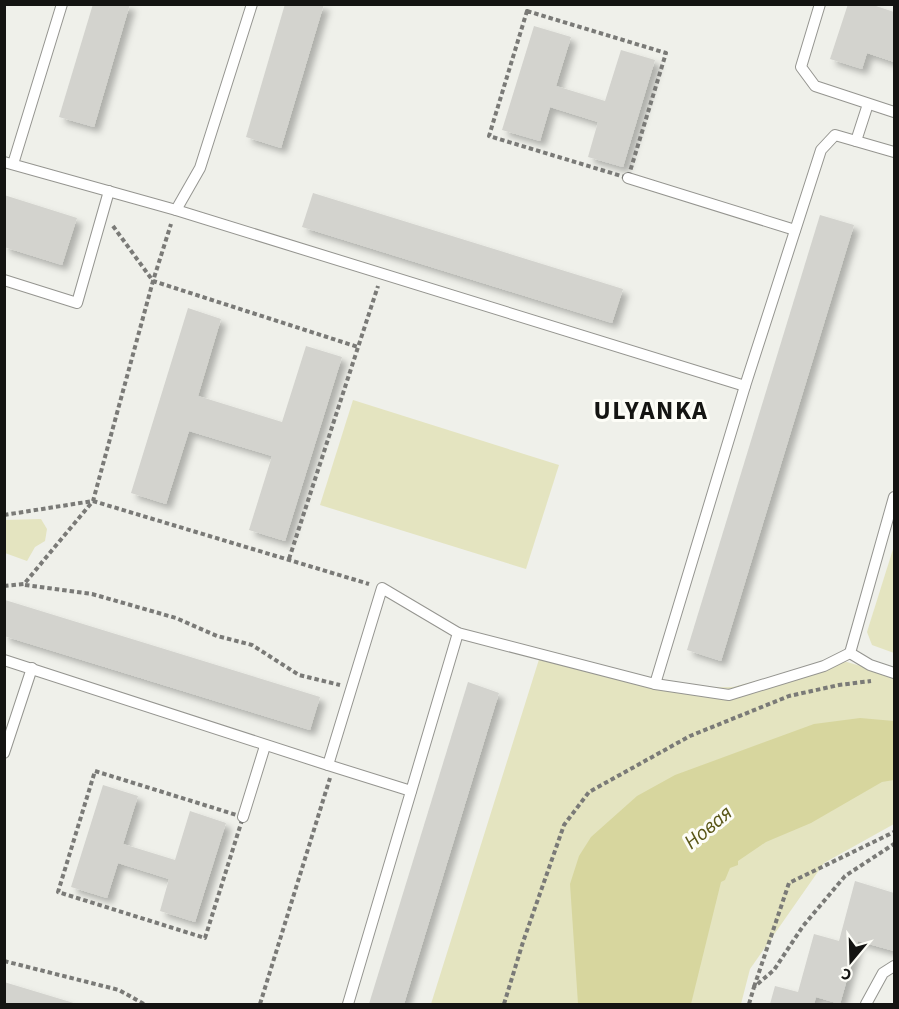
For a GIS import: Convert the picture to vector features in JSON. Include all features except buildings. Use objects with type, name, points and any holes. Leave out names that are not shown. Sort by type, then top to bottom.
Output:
[{"type":"lane","points":[[62,4],[9,163],[176,210],[745,386]]},
{"type":"lane","points":[[176,210],[200,168],[252,4]]},
{"type":"lane","points":[[820,4],[801,67],[815,86],[894,112]]},
{"type":"lane","points":[[856,141],[868,104]]},
{"type":"lane","points":[[655,684],[745,386],[821,150],[835,135],[894,152]]},
{"type":"lane","points":[[628,178],[795,230]]},
{"type":"lane","points":[[4,280],[77,303],[109,191]]},
{"type":"lane","points":[[328,765],[382,588],[458,633],[655,684],[729,695],[824,666],[850,653],[891,521],[894,497]]},
{"type":"lane","points":[[348,1005],[458,633]]},
{"type":"lane","points":[[850,653],[870,665],[894,673]]},
{"type":"lane","points":[[4,660],[264,746],[411,791]]},
{"type":"lane","points":[[4,753],[32,668]]},
{"type":"lane","points":[[243,817],[264,746]]},
{"type":"lane","points":[[866,1005],[884,973],[894,966]]},
{"type":"path","points":[[527,11],[666,53],[628,178],[489,136],[527,11]]},
{"type":"path","points":[[24,584],[93,501],[153,281],[176,210]]},
{"type":"path","points":[[103,212],[153,281],[358,347]]},
{"type":"path","points":[[289,559],[382,273]]},
{"type":"path","points":[[4,515],[93,501],[382,588]]},
{"type":"path","points":[[4,586],[24,584],[92,594],[176,618],[217,636],[252,645],[299,675],[353,688]]},
{"type":"path","points":[[504,1005],[523,942],[564,825],[589,792],[690,736],[789,696],[839,685],[879,680]]},
{"type":"path","points":[[260,1005],[330,777],[328,765]]},
{"type":"path","points":[[95,771],[243,817],[205,938],[58,892],[95,771]]},
{"type":"path","points":[[750,1005],[789,884],[894,832]]},
{"type":"path","points":[[754,987],[774,970],[803,926],[845,876],[894,844]]},
{"type":"path","points":[[4,961],[119,990],[144,1005]]},
{"type":"green space","points":[[353,400],[559,465],[526,569],[320,505]]},
{"type":"green space","points":[[41,519],[47,529],[45,541],[35,547],[27,561],[5,553],[5,520]]},
{"type":"green space","points":[[894,546],[894,653],[872,645],[867,632]]},
{"type":"green space","points":[[541,653],[687,688],[733,687],[816,665],[847,662],[894,676],[894,824],[824,863],[750,969],[741,1004],[431,1004]]},
{"type":"water","name":"Новая","points":[[860,718],[894,721],[894,780],[882,782],[811,823],[766,842],[738,861],[738,865],[730,868],[725,880],[721,882],[691,1004],[578,1004],[570,884],[579,856],[591,837],[637,796],[675,775],[814,724]]},
{"type":"district","name":"ULYANKA","points":[[651,410]]}]
